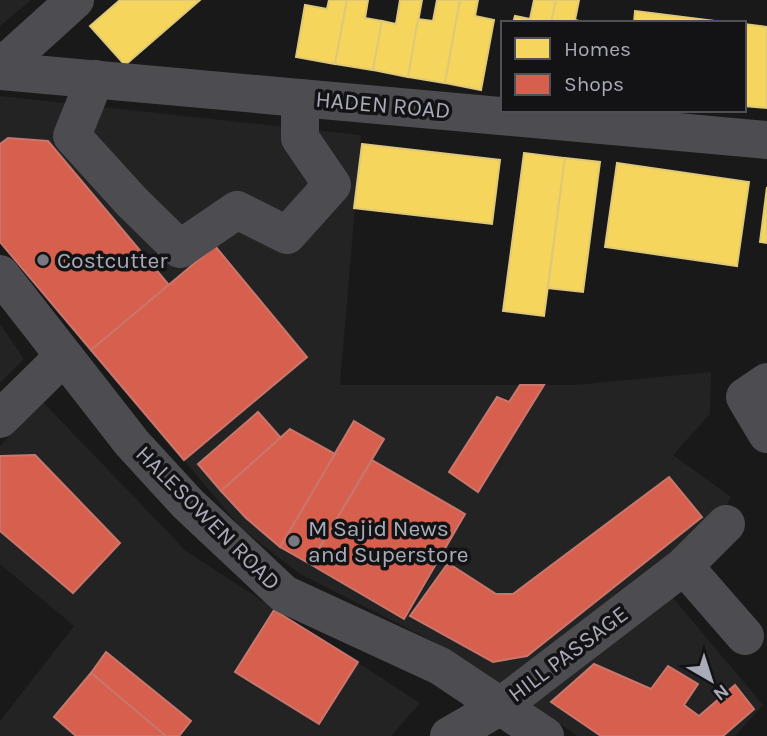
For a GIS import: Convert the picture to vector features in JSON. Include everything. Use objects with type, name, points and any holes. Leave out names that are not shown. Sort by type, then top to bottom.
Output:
[{"type":"street","points":[[0,69],[75,0]]},
{"type":"street","name":"HADEN ROAD","points":[[0,69],[767,140]]},
{"type":"street","points":[[94,79],[72,136],[132,202],[180,248],[237,210],[287,235],[332,185],[300,138],[300,98]]},
{"type":"street","name":"HALESOWEN ROAD","points":[[0,274],[132,443],[188,504],[284,594],[440,666],[545,736]]},
{"type":"street","points":[[0,419],[63,357]]},
{"type":"street","points":[[767,382],[745,397],[767,434]]},
{"type":"street","name":"HILL PASSAGE","points":[[449,736],[501,706],[684,566],[726,524]]},
{"type":"street","points":[[684,566],[745,636]]},
{"type":"shaded area","points":[[0,0],[31,0],[0,26]]},
{"type":"shaded area","points":[[0,96],[361,135],[340,385],[575,385],[711,372],[710,414],[673,455],[731,497],[719,521],[652,573],[763,705],[735,736],[578,736],[440,645],[300,574],[241,528],[0,242]]},
{"type":"shaded area","points":[[0,324],[24,359],[0,383]]},
{"type":"shaded area","points":[[42,401],[186,551],[420,703],[391,736],[0,736],[0,721],[74,626],[0,564],[0,446]]},
{"type":"building: Homes","points":[[120,0],[200,0],[125,65],[90,26]]},
{"type":"building: Homes","points":[[329,0],[347,0],[335,64],[296,57],[305,5],[327,9]]},
{"type":"building: Homes","points":[[347,0],[368,0],[365,18],[382,21],[373,70],[335,64]]},
{"type":"building: Homes","points":[[400,0],[422,0],[408,77],[373,70],[382,21],[396,24]]},
{"type":"building: Homes","points":[[437,0],[460,0],[445,83],[408,77],[418,19],[433,21]]},
{"type":"building: Homes","points":[[460,0],[478,0],[475,16],[494,20],[481,90],[445,83]]},
{"type":"building: Homes","points":[[534,0],[556,0],[551,21],[514,21],[515,16],[530,19]]},
{"type":"building: Homes","points":[[556,0],[579,0],[575,20],[579,21],[551,21]]},
{"type":"building: Homes","points":[[635,11],[715,21],[634,21]]},
{"type":"building: Homes","points":[[746,24],[767,27],[767,108],[746,106]]},
{"type":"building: Homes","points":[[362,144],[500,160],[492,224],[354,208]]},
{"type":"building: Homes","points":[[524,153],[565,158],[544,316],[503,311]]},
{"type":"building: Homes","points":[[565,158],[600,162],[583,292],[548,288]]},
{"type":"building: Homes","points":[[617,163],[749,182],[737,266],[605,247]]},
{"type":"building: Homes","points":[[767,187],[767,243],[760,242]]},
{"type":"building: Shops","points":[[8,138],[48,141],[169,285],[91,350],[0,242],[0,144]]},
{"type":"building: Shops","points":[[215,246],[307,357],[184,460],[91,350]]},
{"type":"building: Shops","points":[[520,385],[544,385],[478,492],[449,472],[497,397],[509,402]]},
{"type":"building: Shops","points":[[258,412],[281,438],[221,491],[198,464]]},
{"type":"building: Shops","points":[[354,421],[384,439],[310,564],[280,547]]},
{"type":"building: Shops","points":[[290,429],[335,454],[280,547],[246,518],[221,491]]},
{"type":"building: Shops","points":[[35,455],[120,543],[73,593],[0,531],[0,456]]},
{"type":"building: Shops","points":[[372,460],[465,514],[404,619],[310,564]]},
{"type":"building: Shops","points":[[669,477],[702,517],[527,656],[493,662],[410,616],[448,563],[496,594],[513,594]]},
{"type":"building: Shops","points":[[274,610],[358,662],[319,724],[235,672]]},
{"type":"building: Shops","points":[[106,652],[191,721],[179,736],[166,736],[91,673]]},
{"type":"building: Shops","points":[[594,664],[651,689],[668,666],[698,684],[684,705],[699,716],[735,685],[754,709],[723,736],[601,736],[551,702]]},
{"type":"building: Shops","points":[[91,673],[166,736],[76,736],[54,717]]},
{"type":"place","name":"Costcutter","points":[[43,260]]},
{"type":"place","name":"M Sajid News and Superstore","points":[[294,541]]}]
